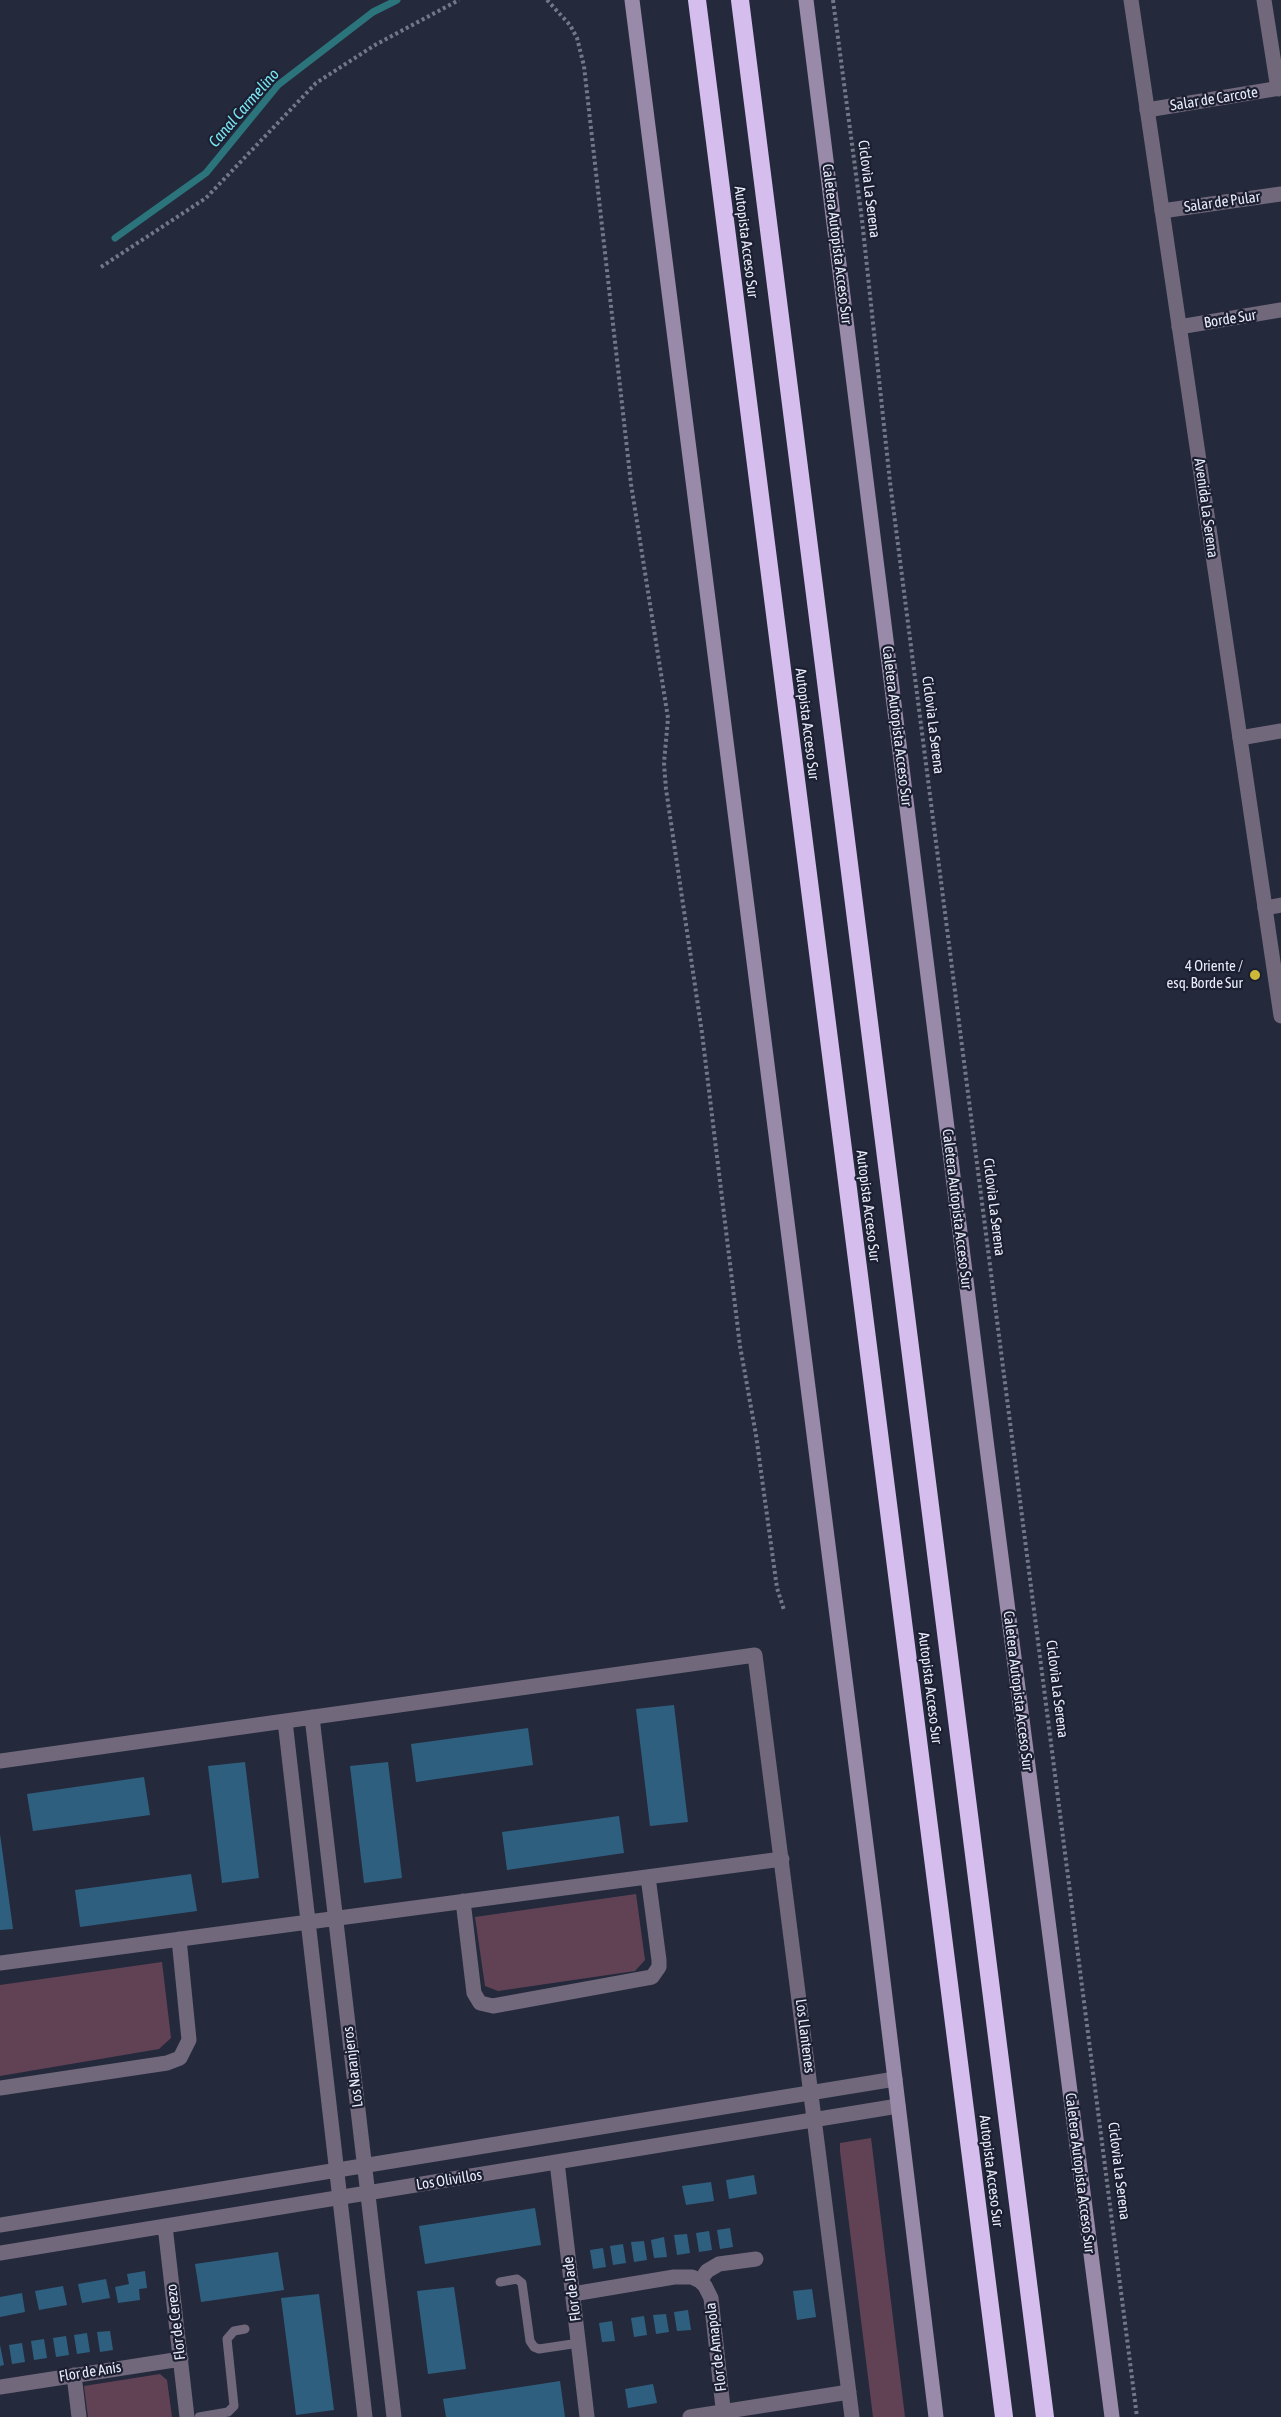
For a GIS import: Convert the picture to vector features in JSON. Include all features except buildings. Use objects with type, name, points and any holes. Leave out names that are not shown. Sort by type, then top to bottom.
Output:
[{"type":"highway","name":"Autopista Acceso Sur","points":[[697,0],[1004,2417]]},
{"type":"highway","name":"Autopista Acceso Sur","points":[[740,0],[1045,2417]]},
{"type":"main road","points":[[632,0],[936,2417]]},
{"type":"main road","name":"Caletera Autopista Acceso Sur","points":[[806,0],[1112,2417]]},
{"type":"street","name":"Avenida La Serena","points":[[1131,0],[1281,1016]]},
{"type":"street","points":[[1264,0],[1280,88]]},
{"type":"street","name":"Salar de Carcote","points":[[1147,110],[1280,88]]},
{"type":"street","name":"Salar de Pular","points":[[1162,211],[1281,194]]},
{"type":"street","name":"Borde Sur","points":[[1179,327],[1281,310]]},
{"type":"street","points":[[1240,738],[1281,731]]},
{"type":"street","points":[[1265,908],[1281,906]]},
{"type":"street","name":"Los Llantenes","points":[[312,1717],[755,1655],[852,2417]]},
{"type":"street","points":[[0,1761],[312,1717]]},
{"type":"street","name":"Los Naranjeros","points":[[312,1717],[394,2417]]},
{"type":"street","name":"Los Naranjeros","points":[[285,1721],[365,2417]]},
{"type":"street","points":[[0,1962],[782,1859]]},
{"type":"street","points":[[463,1901],[474,1993],[480,2002],[493,2006],[648,1980],[652,1977],[659,1967],[659,1960],[648,1877]]},
{"type":"street","points":[[0,2088],[168,2063],[180,2058],[189,2040],[179,1939]]},
{"type":"street","points":[[0,2225],[895,2079]]},
{"type":"street","name":"Los Olivillos","points":[[0,2253],[898,2106]]},
{"type":"street","name":"Flor de Jade","points":[[557,2162],[587,2417]]},
{"type":"street","name":"Flor de Cerezo","points":[[165,2226],[188,2417]]},
{"type":"street","name":"Flor de Amapola","points":[[700,2281],[713,2267],[756,2259]]},
{"type":"street","name":"Flor de Amapola","points":[[573,2294],[674,2277],[692,2277],[700,2281],[711,2298],[724,2414]]},
{"type":"street","name":"Flor de Anís","points":[[0,2386],[181,2359]]},
{"type":"street","points":[[74,2375],[79,2417]]},
{"type":"street","points":[[690,2417],[724,2414],[849,2392]]},
{"type":"lane","points":[[500,2282],[517,2279],[522,2283],[530,2341],[534,2347],[539,2349],[579,2343]]},
{"type":"lane","points":[[199,2417],[228,2412],[234,2406],[227,2339],[231,2333],[245,2329]]},
{"type":"path","points":[[101,267],[206,198],[316,82],[375,45],[459,0]]},
{"type":"path","points":[[547,0],[570,25],[577,38],[584,66],[631,484],[668,718],[664,763],[666,789],[702,1033],[740,1346],[756,1435],[777,1588],[784,1610]]},
{"type":"path","name":"Ciclovìa La Serena","points":[[833,0],[862,220],[890,482],[1137,2417]]},
{"type":"shaded area","points":[[636,1894],[645,1960],[635,1971],[498,1991],[485,1986],[475,1917]]},
{"type":"shaded area","points":[[162,1962],[171,2038],[159,2049],[0,2076],[0,1985]]},
{"type":"shaded area","points":[[871,2138],[905,2417],[873,2417],[840,2151],[840,2143]]},
{"type":"shaded area","points":[[160,2374],[167,2380],[172,2417],[88,2417],[84,2386]]},
{"type":"waterway","name":"Canal Carmelino","points":[[115,238],[206,173],[278,85],[373,12],[397,0]]},
{"type":"place","name":"4 Oriente / esq. Borde Sur","points":[[1255,975]]}]
